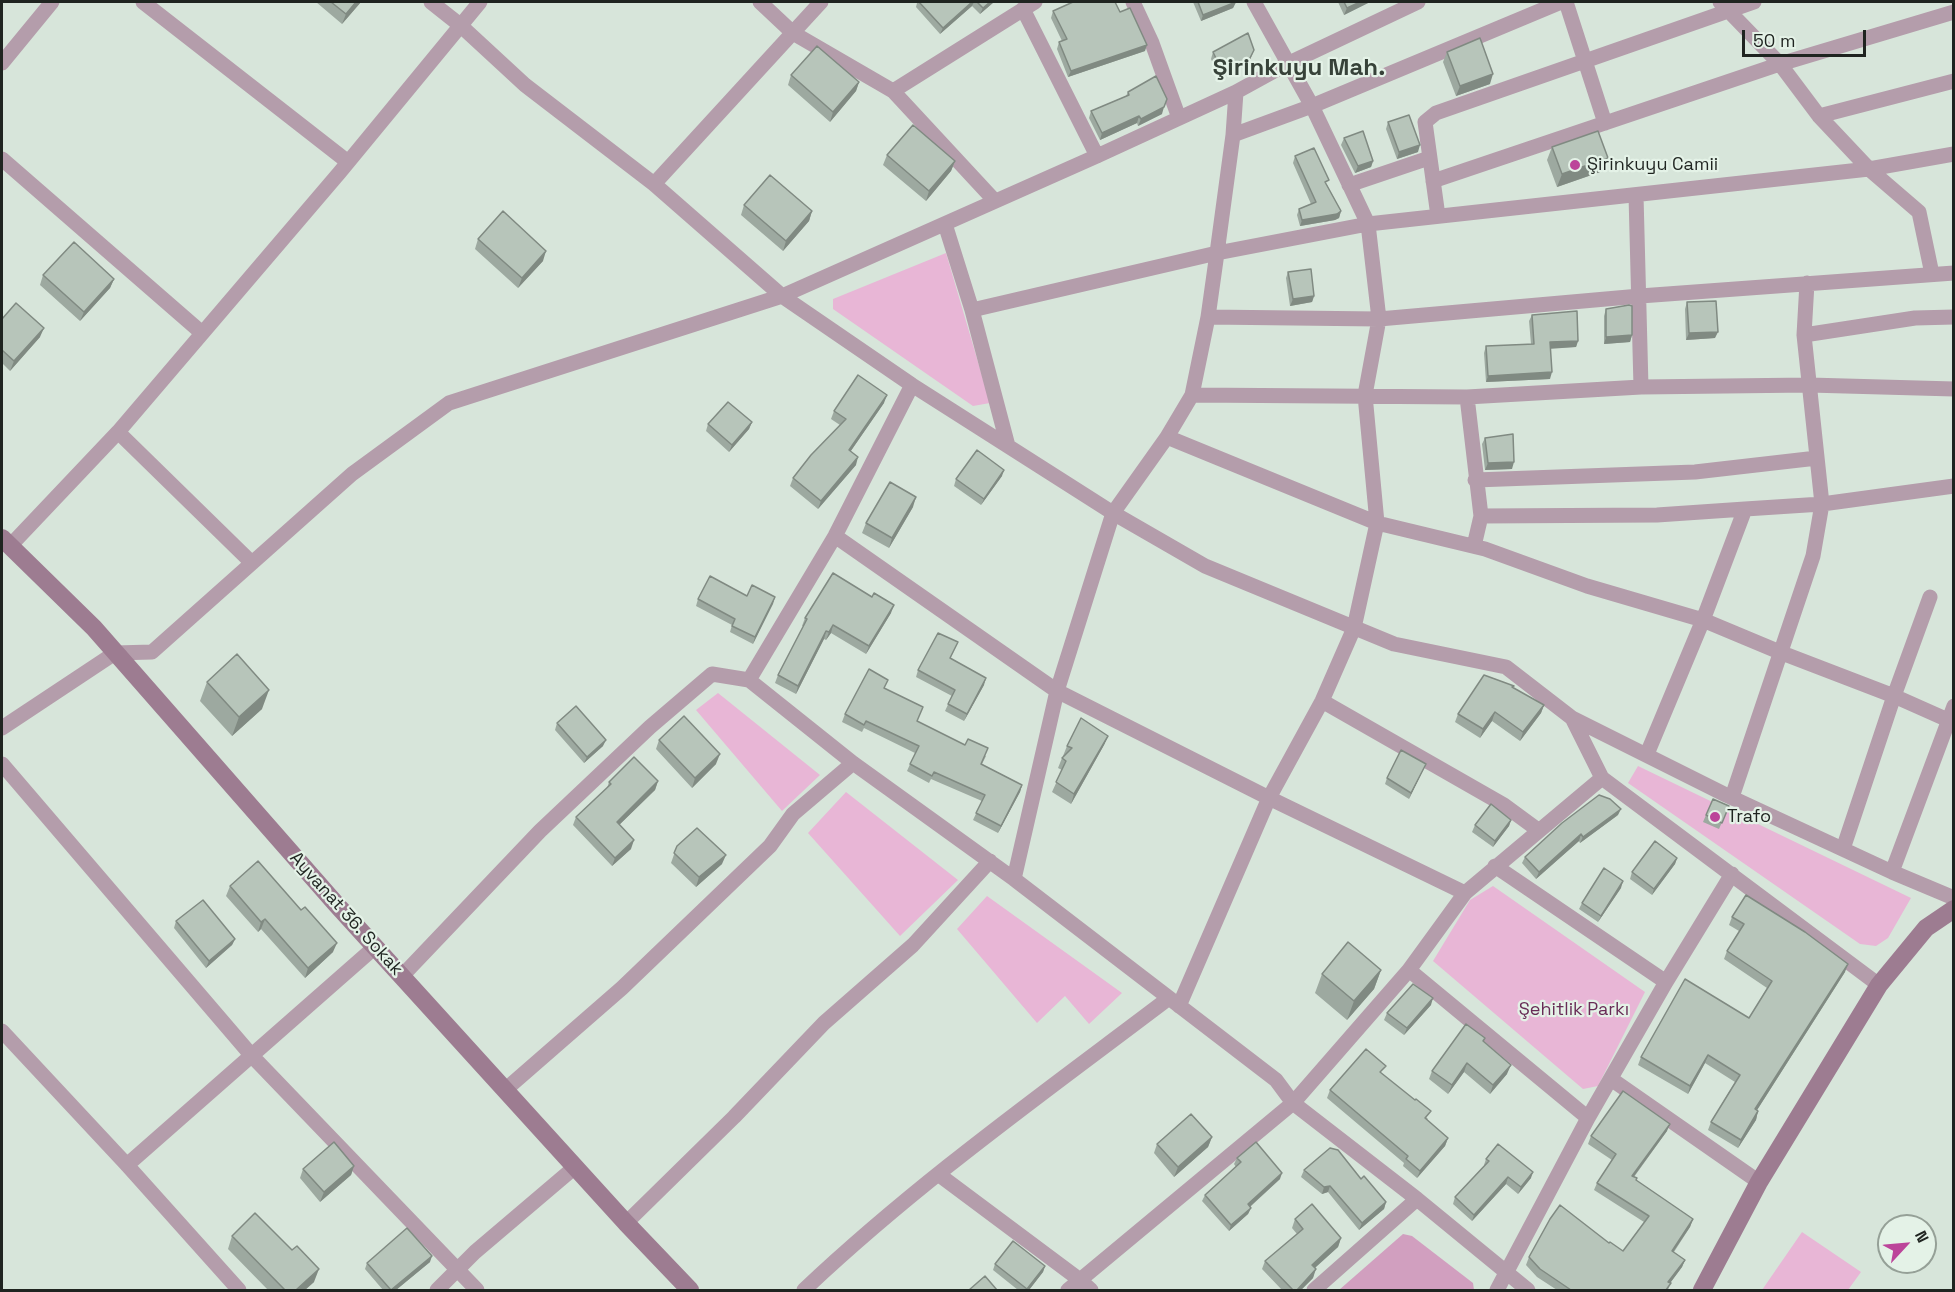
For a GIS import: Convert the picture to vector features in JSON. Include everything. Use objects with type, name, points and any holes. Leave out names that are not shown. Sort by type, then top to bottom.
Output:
[{"type":"street","points":[[2,63],[52,2]]},
{"type":"street","points":[[143,2],[348,162]]},
{"type":"street","points":[[431,2],[460,25],[525,85],[654,184],[782,296],[912,385],[1113,513],[1205,566],[1394,644],[1506,667],[1572,718],[1732,797],[1953,898]]},
{"type":"street","points":[[6,542],[118,432],[348,162],[480,2]]},
{"type":"street","points":[[760,2],[793,33],[894,91],[995,201]]},
{"type":"street","points":[[654,184],[821,2]]},
{"type":"street","points":[[1134,2],[1179,118]]},
{"type":"street","points":[[804,1290],[851,1246],[938,1174],[1174,1002],[1269,798],[1322,701],[1354,628],[1377,523],[1365,395],[1379,319],[1368,224],[1312,106],[1254,2]]},
{"type":"street","points":[[2,729],[115,653],[152,651],[352,474],[449,403],[782,296],[1236,92],[1287,64],[1418,2]]},
{"type":"street","points":[[1233,135],[1312,106],[1561,2]]},
{"type":"street","points":[[1566,2],[1605,123]]},
{"type":"street","points":[[1438,216],[1425,122],[1436,113],[1586,60],[1724,6],[1754,2]]},
{"type":"street","points":[[894,91],[1029,5],[1097,156]]},
{"type":"street","points":[[1724,6],[1780,64],[1819,116],[1869,169],[1919,212],[1932,274]]},
{"type":"street","points":[[1433,181],[1780,64],[1953,12]]},
{"type":"street","points":[[1819,116],[1953,81]]},
{"type":"street","points":[[1014,879],[1057,691],[1113,513],[1167,437],[1192,395],[1208,317],[1233,135],[1236,92]]},
{"type":"street","points":[[972,310],[1217,254],[1368,224],[1869,169],[1953,154]]},
{"type":"street","points":[[1349,185],[1429,158]]},
{"type":"street","points":[[2,159],[202,333]]},
{"type":"street","points":[[1636,195],[1641,387]]},
{"type":"street","points":[[945,224],[972,310],[1008,446]]},
{"type":"street","points":[[1208,317],[1379,319],[1640,296],[1953,273]]},
{"type":"street","points":[[1732,797],[1813,556],[1822,504],[1804,335],[1807,283]]},
{"type":"street","points":[[1804,335],[1915,318],[1953,317]]},
{"type":"street","points":[[749,680],[835,536],[912,385]]},
{"type":"street","points":[[1192,395],[1467,397],[1641,387],[1809,385],[1953,389]]},
{"type":"street","points":[[1467,397],[1481,516],[1474,546]]},
{"type":"street","points":[[118,432],[252,563]]},
{"type":"street","points":[[1167,437],[1377,523],[1474,546],[1587,586],[1703,620],[1894,696],[1951,713],[1892,872]]},
{"type":"street","points":[[1475,480],[1695,472],[1817,458]]},
{"type":"street","points":[[1481,516],[1657,515],[1822,504],[1953,486]]},
{"type":"street","points":[[1647,754],[1703,620],[1744,509]]},
{"type":"street","points":[[835,536],[1057,691],[1269,798],[1465,893]]},
{"type":"street","name":"Ayvanat 36. Sokak","points":[[6,542],[93,628],[375,947],[626,1223],[690,1290]]},
{"type":"street","points":[[1843,849],[1930,597]]},
{"type":"street","points":[[402,976],[540,831],[650,727],[694,689],[712,674],[749,680],[853,763],[990,861],[1276,1080],[1293,1103],[1417,1199],[1528,1290]]},
{"type":"street","points":[[1322,701],[1504,805],[1538,830]]},
{"type":"street","points":[[1572,718],[1602,778],[1879,985]]},
{"type":"street","points":[[505,1090],[622,988],[770,846],[793,814],[853,763]]},
{"type":"street","points":[[2,764],[252,1056],[477,1290]]},
{"type":"street","points":[[1068,1290],[1086,1285],[1293,1103],[1409,970],[1465,893],[1602,778]]},
{"type":"street","points":[[626,1223],[734,1118],[824,1023],[913,945],[990,861]]},
{"type":"street","points":[[1495,866],[1666,982]]},
{"type":"street","points":[[1497,1290],[1588,1118],[1666,982],[1732,874]]},
{"type":"street","points":[[1702,1290],[1759,1182],[1879,985],[1926,928],[1953,909]]},
{"type":"street","points":[[127,1165],[375,947]]},
{"type":"street","points":[[1409,970],[1588,1118]]},
{"type":"street","points":[[2,1031],[239,1290]]},
{"type":"street","points":[[1611,1079],[1759,1182]]},
{"type":"street","points":[[436,1290],[475,1252],[575,1167]]},
{"type":"street","points":[[938,1174],[1086,1285]]},
{"type":"street","points":[[1314,1290],[1417,1199]]},
{"type":"green space","points":[[946,253],[990,403],[973,406],[833,309],[833,299]]},
{"type":"green space","points":[[718,693],[820,775],[782,811],[696,710]]},
{"type":"green space","points":[[1638,766],[1911,898],[1888,938],[1876,946],[1860,944],[1628,783]]},
{"type":"green space","points":[[846,792],[958,880],[900,936],[808,833]]},
{"type":"green space","name":"Şehitlik Parkı","points":[[1493,886],[1645,992],[1598,1086],[1583,1089],[1433,961],[1470,900]]},
{"type":"green space","points":[[987,896],[1122,993],[1089,1024],[1065,996],[1037,1023],[957,929]]},
{"type":"green space","points":[[1802,1232],[1861,1272],[1848,1290],[1762,1290]]},
{"type":"shaded area","points":[[1403,1234],[1412,1236],[1473,1283],[1474,1290],[1339,1290]]},
{"type":"building","points":[[331,2],[356,2],[346,14]]},
{"type":"building","points":[[919,2],[972,2],[943,28]]},
{"type":"building","points":[[977,2],[990,2],[983,8]]},
{"type":"building","points":[[1073,2],[1115,2],[1120,12],[1130,8],[1147,45],[1071,71],[1059,42],[1067,39],[1053,11]]},
{"type":"building","points":[[1198,2],[1236,2],[1203,15]]},
{"type":"building","points":[[1344,2],[1360,2],[1347,8]]},
{"type":"building","points":[[1248,33],[1254,50],[1250,58],[1222,71],[1213,52]]},
{"type":"building","points":[[1480,38],[1493,74],[1460,86],[1447,52]]},
{"type":"building","points":[[817,46],[859,82],[833,112],[791,75]]},
{"type":"building","points":[[1156,76],[1167,99],[1164,107],[1141,119],[1139,116],[1102,133],[1091,111],[1129,95],[1128,92]]},
{"type":"building","points":[[1409,115],[1420,145],[1399,152],[1388,122]]},
{"type":"building","points":[[913,125],[955,161],[929,191],[887,155]]},
{"type":"building","points":[[1363,131],[1373,161],[1358,166],[1344,138]]},
{"type":"building","points":[[1598,131],[1608,158],[1562,174],[1552,147]]},
{"type":"building","points":[[1314,148],[1329,180],[1325,182],[1341,211],[1337,214],[1302,220],[1299,209],[1316,202],[1295,156]]},
{"type":"building","points":[[770,175],[812,211],[786,241],[744,205]]},
{"type":"building","points":[[503,211],[546,251],[522,278],[478,239]]},
{"type":"building","points":[[74,242],[114,279],[84,312],[43,275]]},
{"type":"building","points":[[1311,269],[1314,296],[1293,299],[1288,272]]},
{"type":"building","points":[[1716,301],[1718,332],[1689,333],[1687,302]]},
{"type":"building","points":[[16,303],[44,328],[14,361],[2,350],[2,319]]},
{"type":"building","points":[[1632,306],[1632,335],[1606,337],[1606,309]]},
{"type":"building","points":[[1577,311],[1578,341],[1550,342],[1552,372],[1488,376],[1486,346],[1534,344],[1532,315]]},
{"type":"building","points":[[858,375],[887,395],[849,450],[858,457],[821,501],[793,478],[811,455],[846,419],[834,411]]},
{"type":"building","points":[[728,402],[752,422],[732,445],[708,424]]},
{"type":"building","points":[[1513,434],[1514,462],[1488,463],[1485,438]]},
{"type":"building","points":[[977,450],[1004,470],[984,499],[956,479]]},
{"type":"building","points":[[890,482],[916,497],[892,538],[866,523]]},
{"type":"building","points":[[833,573],[872,597],[874,593],[894,605],[869,646],[833,625],[829,632],[826,631],[798,686],[778,675],[807,619],[805,618]]},
{"type":"building","points":[[710,576],[747,596],[752,585],[775,597],[755,637],[732,626],[735,619],[698,599]]},
{"type":"building","points":[[938,633],[958,642],[950,658],[986,678],[967,714],[948,704],[955,690],[918,670]]},
{"type":"building","points":[[237,654],[269,690],[239,717],[207,682]]},
{"type":"building","points":[[869,669],[888,680],[884,688],[923,707],[917,721],[965,745],[968,739],[988,748],[981,764],[1022,785],[1001,826],[976,813],[985,795],[934,772],[932,776],[910,764],[919,746],[866,721],[864,725],[845,714]]},
{"type":"building","points":[[1484,675],[1514,686],[1512,687],[1544,705],[1523,732],[1495,712],[1483,729],[1458,714]]},
{"type":"building","points":[[576,706],[606,740],[587,757],[557,723]]},
{"type":"building","points":[[684,716],[720,754],[695,778],[659,740]]},
{"type":"building","points":[[1081,718],[1108,736],[1074,794],[1056,782],[1066,761],[1062,758],[1072,748],[1067,746]]},
{"type":"building","points":[[1401,750],[1426,764],[1411,793],[1387,778]]},
{"type":"building","points":[[634,757],[658,781],[617,822],[634,840],[615,858],[576,817],[611,784],[609,782]]},
{"type":"building","points":[[1599,795],[1610,799],[1621,809],[1583,837],[1581,834],[1539,872],[1525,857],[1562,823]]},
{"type":"building","points":[[1713,799],[1729,806],[1722,823],[1706,815]]},
{"type":"building","points":[[1491,804],[1511,820],[1495,841],[1475,825]]},
{"type":"building","points":[[697,828],[726,855],[699,877],[674,853],[677,846]]},
{"type":"building","points":[[1655,841],[1677,858],[1654,889],[1632,872]]},
{"type":"building","points":[[258,861],[301,910],[305,907],[337,943],[308,968],[265,919],[261,922],[230,886]]},
{"type":"building","points":[[1604,868],[1623,881],[1601,916],[1582,903]]},
{"type":"building","points":[[1746,895],[1805,932],[1848,964],[1755,1109],[1758,1111],[1741,1140],[1711,1122],[1740,1075],[1708,1055],[1690,1086],[1641,1057],[1685,979],[1749,1018],[1772,981],[1727,951],[1744,924],[1732,917]]},
{"type":"building","points":[[203,900],[235,939],[209,961],[176,921]]},
{"type":"building","points":[[1348,942],[1381,970],[1354,1001],[1322,974]]},
{"type":"building","points":[[1413,984],[1433,998],[1407,1028],[1387,1013]]},
{"type":"building","points":[[1466,1024],[1485,1038],[1483,1041],[1511,1065],[1493,1085],[1467,1063],[1452,1085],[1432,1071]]},
{"type":"building","points":[[1366,1049],[1386,1066],[1380,1072],[1431,1111],[1425,1118],[1448,1138],[1420,1171],[1406,1159],[1408,1156],[1330,1090]]},
{"type":"building","points":[[1623,1091],[1670,1124],[1632,1176],[1693,1219],[1672,1251],[1685,1260],[1668,1282],[1671,1283],[1666,1290],[1571,1290],[1540,1269],[1529,1257],[1560,1205],[1623,1251],[1649,1216],[1597,1183],[1616,1154],[1591,1136]]},
{"type":"building","points":[[1191,1114],[1212,1137],[1178,1167],[1157,1144]]},
{"type":"building","points":[[334,1142],[354,1166],[324,1192],[303,1169]]},
{"type":"building","points":[[1256,1142],[1282,1173],[1248,1204],[1251,1208],[1231,1225],[1205,1195],[1241,1162],[1237,1158]]},
{"type":"building","points":[[1498,1144],[1533,1172],[1521,1187],[1508,1177],[1474,1215],[1455,1197],[1489,1161],[1486,1159]]},
{"type":"building","points":[[1330,1148],[1338,1150],[1361,1179],[1364,1176],[1386,1202],[1362,1223],[1330,1186],[1324,1187],[1304,1170]]},
{"type":"building","points":[[1312,1204],[1341,1238],[1312,1265],[1316,1269],[1297,1290],[1293,1290],[1265,1261],[1303,1229],[1295,1219]]},
{"type":"building","points":[[255,1213],[292,1250],[297,1246],[319,1269],[296,1290],[285,1290],[232,1236]]},
{"type":"building","points":[[407,1228],[432,1256],[391,1290],[367,1263]]},
{"type":"building","points":[[1013,1241],[1045,1266],[1027,1289],[995,1264]]},
{"type":"building","points":[[985,1276],[997,1290],[969,1290]]},
{"type":"place","name":"Şirinkuyu Camii","points":[[1575,165]]},
{"type":"place","name":"Trafo","points":[[1715,817]]},
{"type":"district","name":"Şirinkuyu Mah.","points":[[1299,68]]}]
